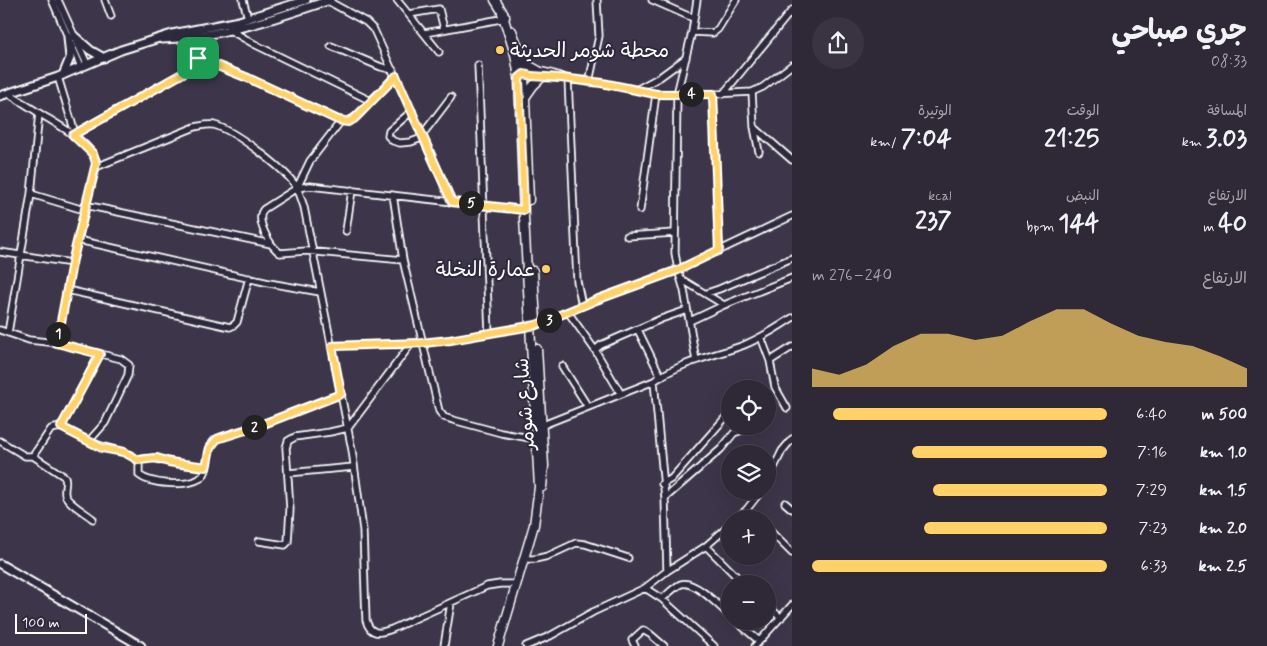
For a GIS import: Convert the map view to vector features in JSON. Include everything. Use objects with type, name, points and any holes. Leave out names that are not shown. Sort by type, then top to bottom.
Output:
[{"type":"main road","name":"شارع شومر","points":[[495,0],[521,55],[524,210],[544,476],[534,525],[498,646]]},
{"type":"main road","name":"شارع شومر","points":[[503,16],[517,68],[522,76],[526,96],[533,325]]},
{"type":"main road","points":[[521,55],[540,74],[526,96]]},
{"type":"main road","name":"شارع شومر","points":[[539,427],[536,439],[539,498]]},
{"type":"street","points":[[52,0],[71,36],[104,58]]},
{"type":"street","points":[[58,0],[84,66]]},
{"type":"street","points":[[105,0],[110,16]]},
{"type":"street","points":[[243,0],[248,18]]},
{"type":"street","points":[[0,96],[60,76],[154,39],[172,34],[226,27],[287,3],[306,0]]},
{"type":"street","points":[[154,39],[198,36],[329,0],[372,27],[452,202]]},
{"type":"street","points":[[397,0],[438,52]]},
{"type":"street","points":[[588,82],[599,36],[597,0]]},
{"type":"street","points":[[652,0],[694,18]]},
{"type":"street","points":[[696,360],[684,290],[675,253],[675,233],[677,94],[692,32],[697,0]]},
{"type":"street","points":[[692,32],[713,33],[718,29],[736,0]]},
{"type":"street","points":[[409,14],[439,8],[444,28]]},
{"type":"street","points":[[723,94],[792,10]]},
{"type":"street","points":[[424,33],[503,16]]},
{"type":"street","points":[[226,27],[256,45],[371,101]]},
{"type":"street","points":[[71,36],[70,58],[60,76],[74,134]]},
{"type":"street","points":[[74,134],[192,68],[198,58],[198,36]]},
{"type":"street","points":[[331,46],[393,70]]},
{"type":"street","points":[[198,58],[348,122],[354,119],[396,76]]},
{"type":"street","points":[[636,90],[660,77],[686,58]]},
{"type":"street","points":[[478,65],[489,333]]},
{"type":"street","points":[[522,76],[554,74],[568,80],[656,94],[723,94],[752,92],[763,87],[792,65]]},
{"type":"street","points":[[568,80],[578,281],[582,306]]},
{"type":"street","points":[[752,92],[754,127],[759,152]]},
{"type":"street","points":[[9,94],[74,134],[96,158],[96,168],[72,263],[57,343]]},
{"type":"street","points":[[640,210],[656,94]]},
{"type":"street","points":[[713,94],[719,250]]},
{"type":"street","points":[[412,111],[391,130],[388,134],[389,138],[395,142],[406,143],[416,141],[422,137],[451,97]]},
{"type":"street","points":[[8,333],[30,194],[39,113]]},
{"type":"street","points":[[297,188],[314,155],[342,121]]},
{"type":"street","points":[[96,168],[195,127],[211,125],[229,131],[249,144],[288,177],[297,188],[304,207],[348,428],[363,530],[366,620],[368,626],[376,633],[382,632],[487,586],[516,584]]},
{"type":"street","points":[[754,127],[792,160]]},
{"type":"street","points":[[403,260],[312,251],[283,254],[271,244],[261,220],[261,214],[264,209],[297,188],[310,186],[484,204],[524,210]]},
{"type":"street","points":[[346,232],[352,190]]},
{"type":"street","points":[[30,194],[85,208],[271,244]]},
{"type":"street","points":[[393,196],[403,260],[439,411],[444,417],[500,433],[536,439]]},
{"type":"street","points":[[332,346],[422,343],[533,325],[678,270],[792,216]]},
{"type":"street","points":[[627,236],[675,233]]},
{"type":"street","points":[[78,240],[320,292]]},
{"type":"street","points":[[0,252],[72,263]]},
{"type":"street","points":[[707,293],[719,290],[792,258]]},
{"type":"street","points":[[67,290],[230,327],[234,326],[237,322],[249,278]]},
{"type":"street","points":[[690,321],[724,305],[792,278]]},
{"type":"street","points":[[681,279],[724,305]]},
{"type":"street","points":[[595,350],[601,345],[687,310]]},
{"type":"street","points":[[568,312],[595,350],[621,394]]},
{"type":"street","points":[[539,427],[654,382],[661,376],[696,360],[744,345],[792,318]]},
{"type":"street","points":[[0,330],[29,340],[57,343],[124,360],[129,365],[129,371],[105,423],[89,441]]},
{"type":"street","points":[[638,330],[661,376]]},
{"type":"street","points":[[761,337],[770,361],[775,387],[786,408]]},
{"type":"street","points":[[260,540],[280,545],[285,545],[288,542],[290,509],[286,448],[290,439],[348,428],[411,344]]},
{"type":"street","points":[[770,361],[792,347]]},
{"type":"street","points":[[61,427],[100,354]]},
{"type":"street","points":[[562,366],[588,407]]},
{"type":"street","points":[[654,382],[661,445],[667,570]]},
{"type":"street","points":[[138,460],[140,477],[165,483],[196,481],[203,476],[210,448],[217,439],[258,426],[341,394]]},
{"type":"street","points":[[662,484],[672,479],[721,422]]},
{"type":"street","points":[[33,456],[49,431],[52,428],[61,427],[102,448],[124,452],[138,460],[157,458],[169,462],[206,467]]},
{"type":"street","points":[[664,498],[721,450],[732,435]]},
{"type":"street","points":[[776,463],[782,451],[792,439]]},
{"type":"street","points":[[0,441],[25,456],[33,456],[65,477],[64,492],[67,499],[93,518]]},
{"type":"street","points":[[288,473],[354,467]]},
{"type":"street","points":[[746,510],[754,500]]},
{"type":"street","points":[[786,503],[792,509]]},
{"type":"street","points":[[526,646],[550,636],[593,612],[645,588],[667,570],[706,546],[721,533]]},
{"type":"street","points":[[776,537],[792,553]]},
{"type":"street","points":[[524,559],[548,556],[576,543],[628,558]]},
{"type":"street","points":[[706,546],[735,575]]},
{"type":"street","points":[[0,564],[141,646]]},
{"type":"street","points":[[662,599],[681,584],[690,584],[699,589],[721,608]]},
{"type":"street","points":[[645,588],[662,599],[714,646]]},
{"type":"street","points":[[444,646],[451,603]]},
{"type":"street","points":[[745,630],[757,643],[792,605]]},
{"type":"street","points":[[776,613],[781,618]]},
{"type":"street","points":[[635,646],[632,640],[643,630],[664,646]]},
{"type":"place","name":"محطة شومر الحديثة","points":[[500,50]]},
{"type":"place","name":"عمارة النخلة","points":[[546,269]]},
{"type":"route","points":[[198,58],[235,72],[346,122],[354,119],[396,76],[452,202],[484,204],[524,210],[519,78],[524,74],[602,83],[656,94],[713,94],[719,250],[678,270],[642,282],[536,325],[422,343],[332,346],[341,394],[258,426],[217,439],[210,448],[206,467],[179,464],[157,458],[138,460],[124,452],[102,448],[61,427],[100,354],[57,343],[72,263],[96,168],[96,158],[73,135],[192,68],[198,58]]}]
